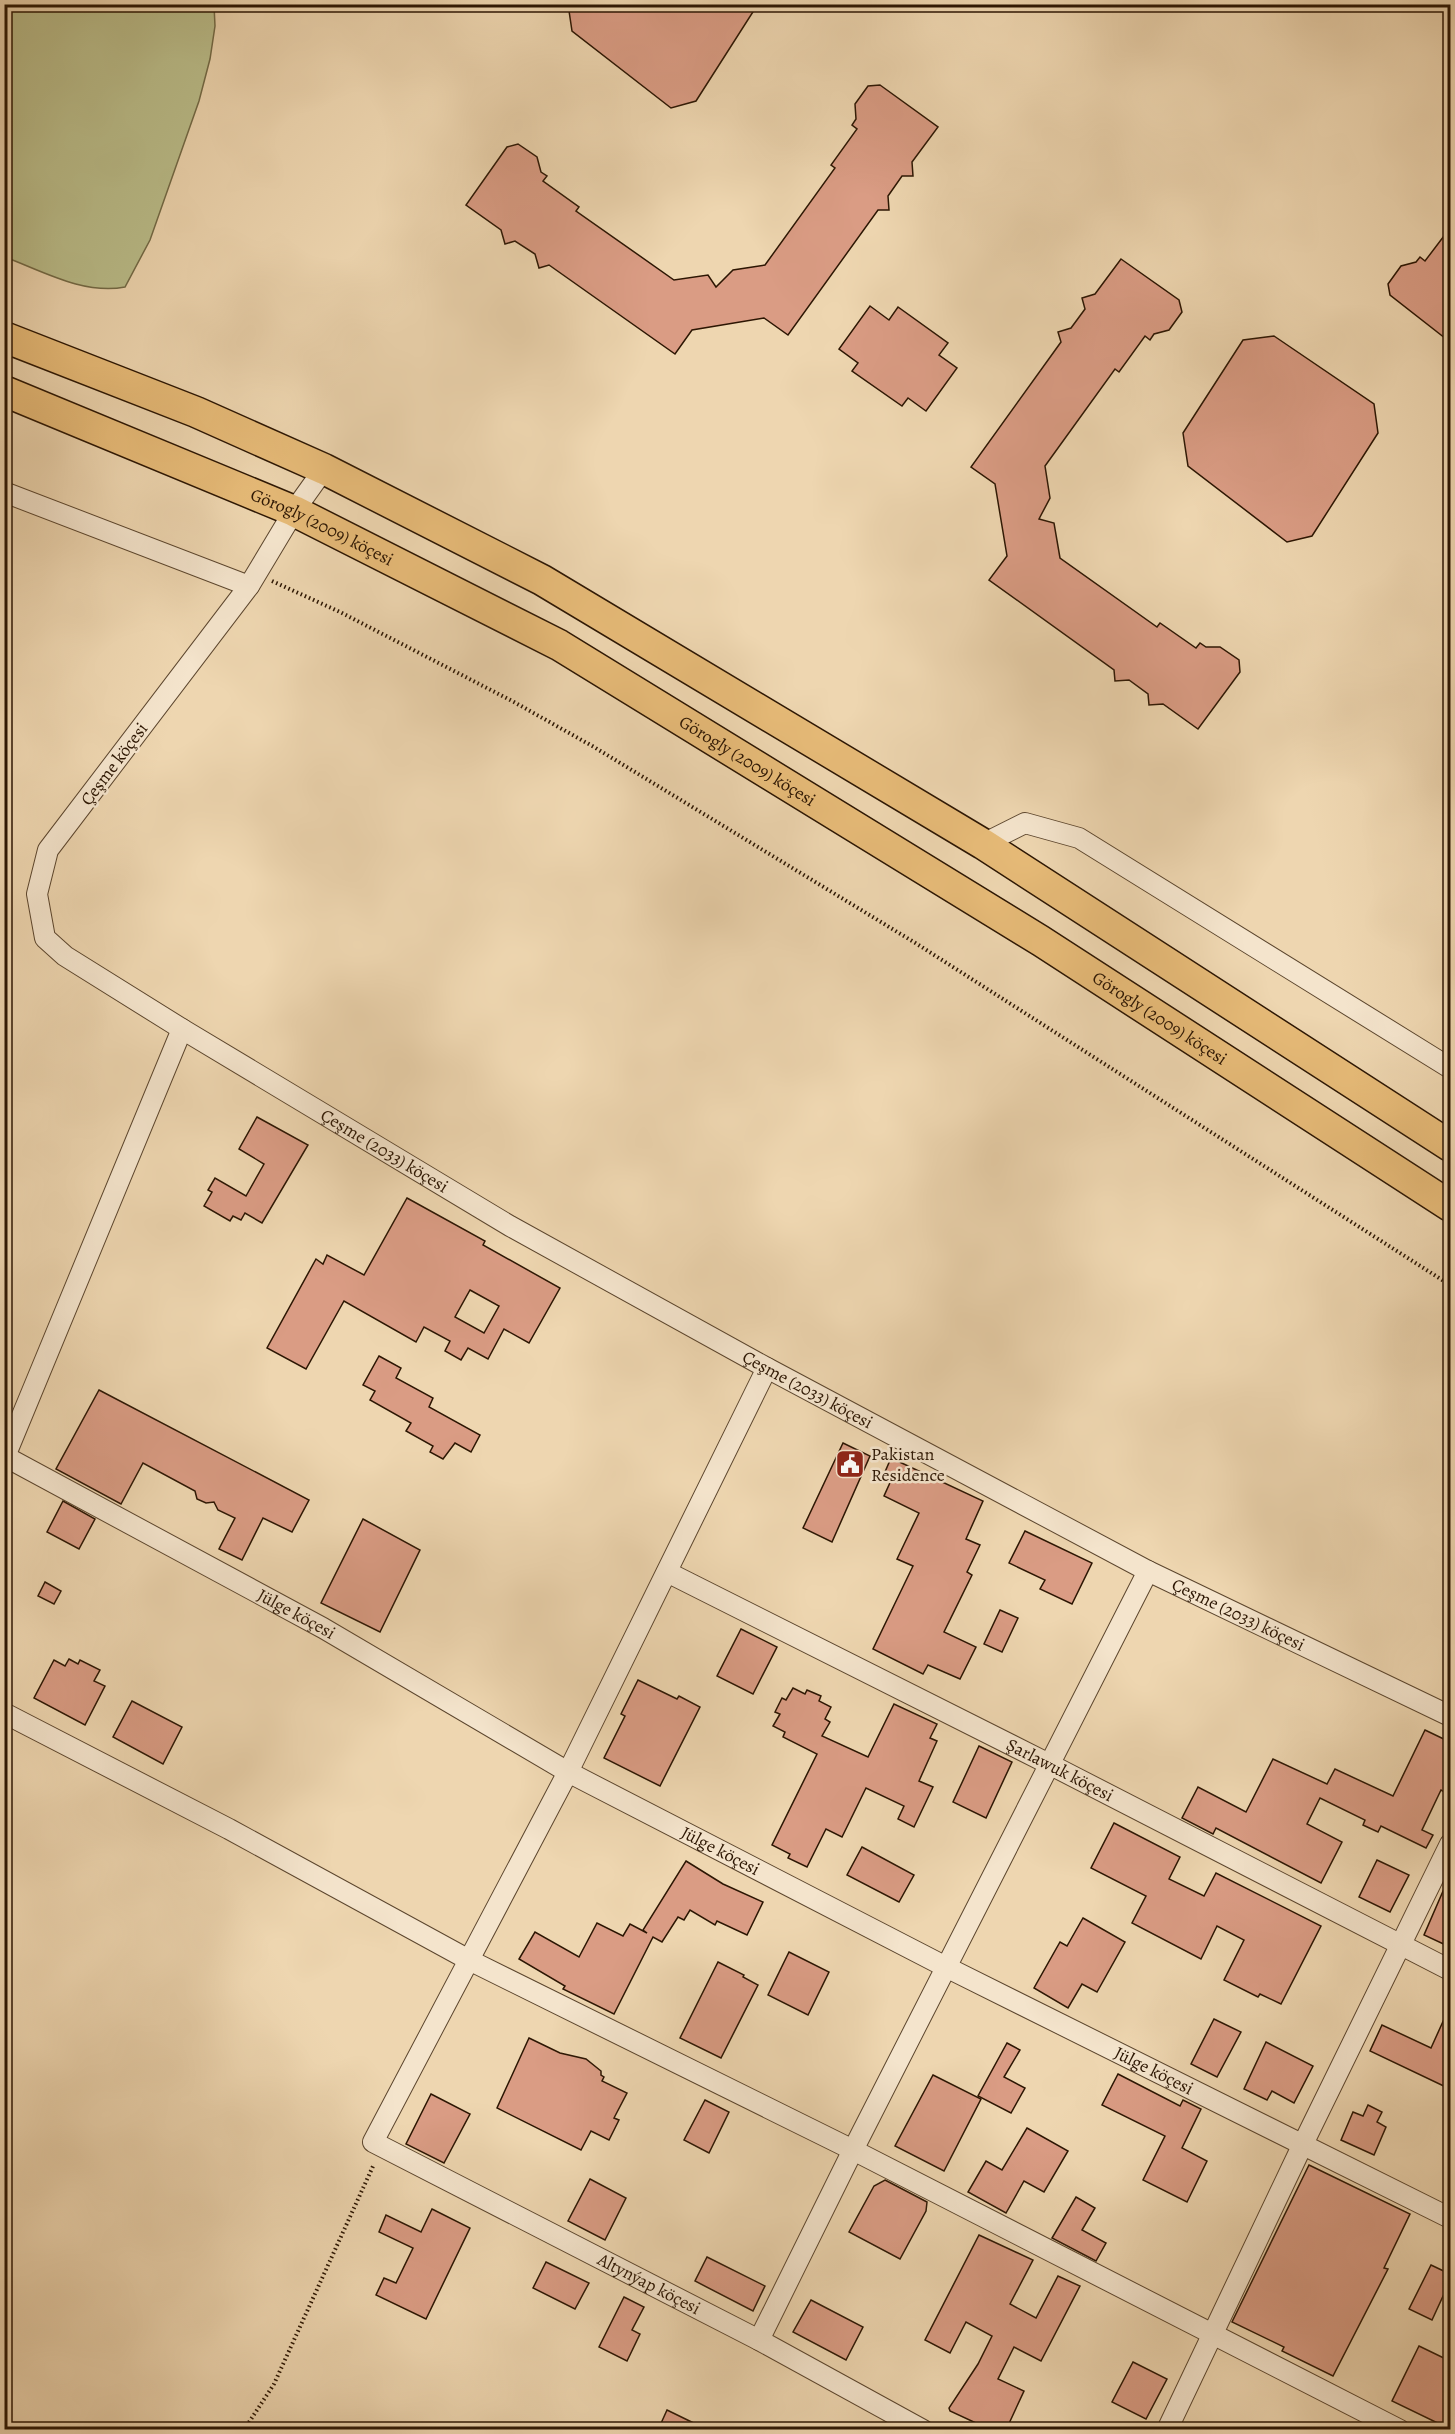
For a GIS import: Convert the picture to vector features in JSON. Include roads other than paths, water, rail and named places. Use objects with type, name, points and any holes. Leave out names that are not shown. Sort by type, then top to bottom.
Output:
[{"type":"main road","points":[[4,337],[196,412],[324,469],[542,580],[984,844],[1450,1146]]},
{"type":"main road","name":"Görogly (2009) köçesi","points":[[4,391],[294,511],[559,645],[1041,941],[1450,1206]]},
{"type":"street","name":"Çeşme köçesi","points":[[182,1029],[65,956],[45,938],[37,894],[48,850],[253,580],[294,511],[324,469]]},
{"type":"street","points":[[4,492],[253,580]]},
{"type":"street","points":[[984,844],[1025,823],[1079,838],[1450,1068]]},
{"type":"street","points":[[5,1458],[182,1029]]},
{"type":"street","name":"Çeşme (2033) köçesi","points":[[182,1029],[510,1226],[767,1368],[1148,1570],[1450,1716]]},
{"type":"street","points":[[469,1960],[568,1772],[767,1368]]},
{"type":"street","name":"Jülge köçesi","points":[[5,1458],[323,1628],[568,1772],[946,1967],[1450,2218]]},
{"type":"street","points":[[759,2340],[1148,1570]]},
{"type":"street","name":"Şarlawuk köçesi","points":[[667,1572],[1049,1764],[1450,1970]]},
{"type":"street","points":[[4,1713],[229,1829],[469,1960],[853,2150],[1400,2430]]},
{"type":"street","points":[[1167,2430],[1302,2146],[1450,1844]]},
{"type":"street","name":"Altynýap köçesi","points":[[469,1960],[377,2145],[759,2340],[923,2430]]},
{"type":"place","name":"Pakistan Residence","points":[[850,1464]]}]
